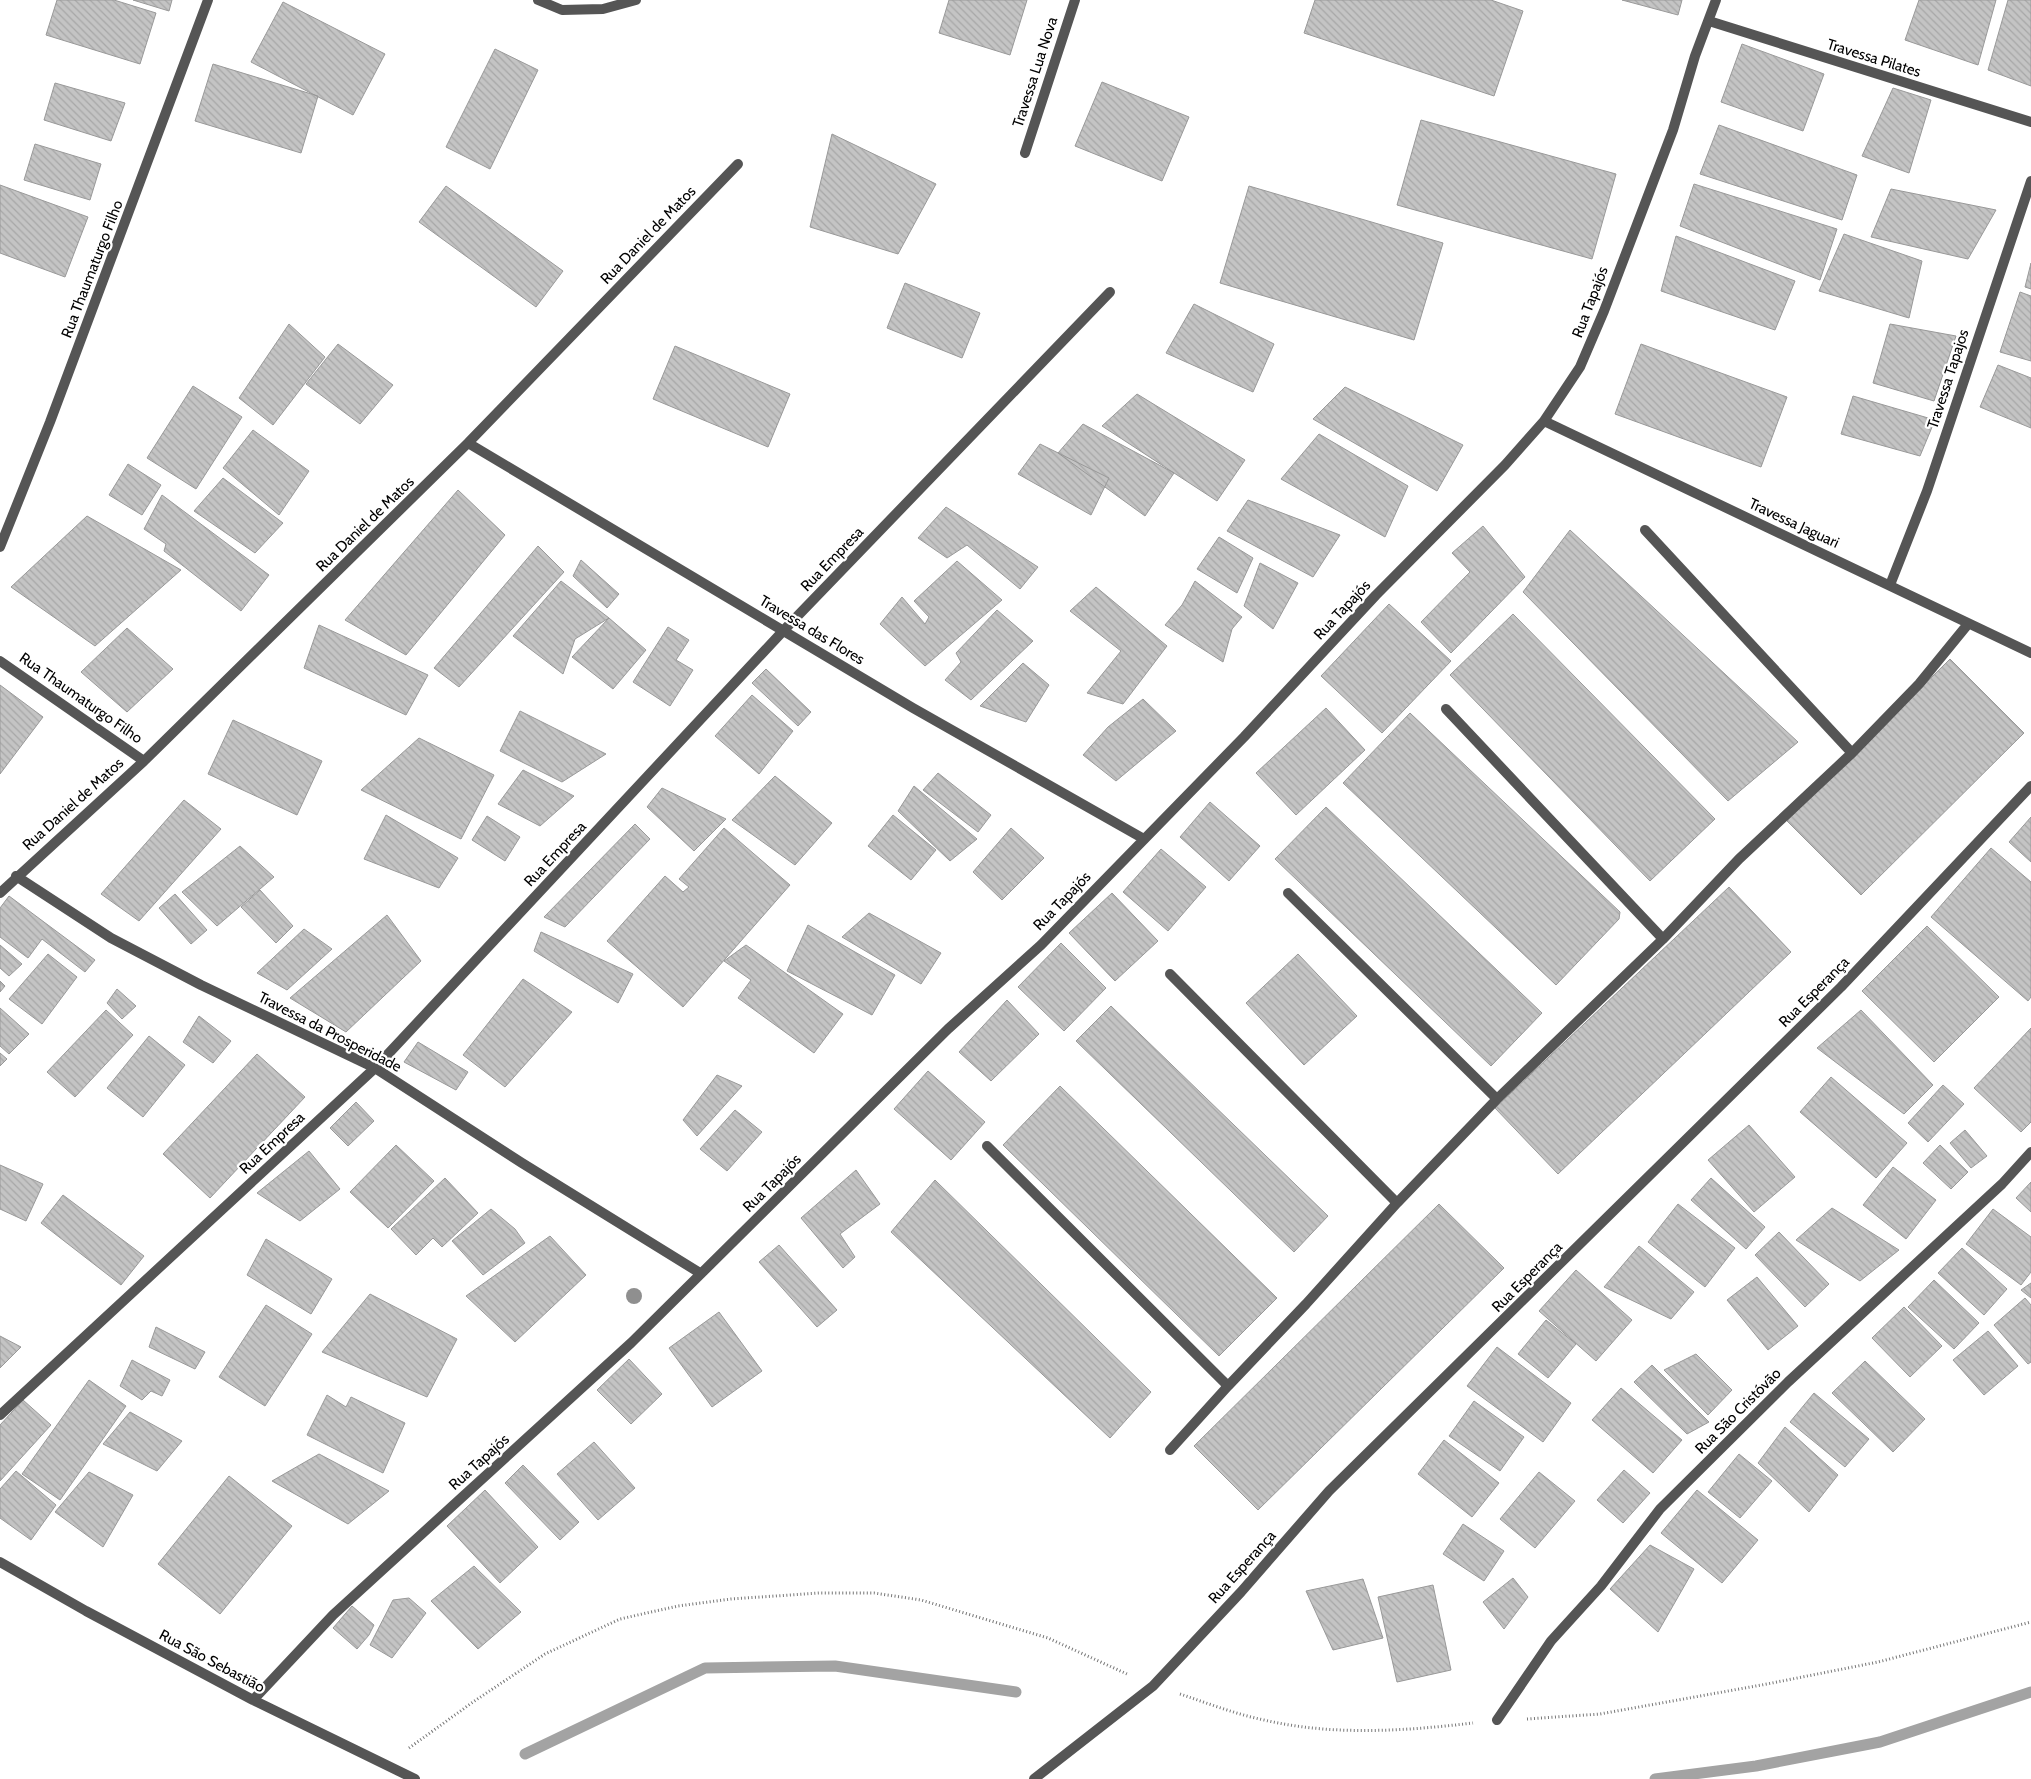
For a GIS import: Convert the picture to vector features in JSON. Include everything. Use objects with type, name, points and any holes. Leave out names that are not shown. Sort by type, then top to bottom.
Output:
[{"type":"street","name":"Rua Thaumaturgo Filho","points":[[0,547],[57,404],[208,0]]},
{"type":"street","points":[[538,0],[562,10],[603,9],[636,0]]},
{"type":"street","name":"Travessa Lua Nova","points":[[1025,153],[1075,0]]},
{"type":"street","name":"Rua Tapajós","points":[[253,1700],[333,1615],[632,1343],[700,1273],[948,1029],[1041,945],[1244,738],[1376,595],[1505,465],[1544,421],[1580,367],[1604,311],[1673,130],[1695,56],[1716,0]]},
{"type":"street","name":"Travessa Pilates","points":[[1709,21],[2031,122]]},
{"type":"street","name":"Rua Daniel de Matos","points":[[0,893],[16,876],[144,761],[468,443],[738,164]]},
{"type":"street","name":"Travessa Tapajos","points":[[1890,585],[1927,491],[2031,181]]},
{"type":"street","name":"Rua Empresa","points":[[0,1415],[375,1068],[784,630],[1110,292]]},
{"type":"street","name":"Travessa Jaguari","points":[[1544,421],[1653,475],[2031,653]]},
{"type":"street","name":"Travessa das Flores","points":[[468,443],[683,573],[784,630],[913,708],[1144,839]]},
{"type":"street","points":[[1645,530],[1852,753]]},
{"type":"street","points":[[1170,1450],[1306,1304],[1397,1202],[1497,1099],[1664,939],[1740,859],[1852,753],[1919,684],[1968,624]]},
{"type":"street","name":"Rua Thaumaturgo Filho","points":[[0,661],[144,761]]},
{"type":"street","points":[[1446,709],[1664,939]]},
{"type":"street","name":"Rua Esperança","points":[[1034,1779],[1152,1686],[1241,1592],[1329,1491],[1841,988],[2031,786]]},
{"type":"street","name":"Travessa da Prosperidade","points":[[16,876],[111,938],[201,985],[375,1068],[700,1273]]},
{"type":"street","points":[[1288,893],[1497,1099]]},
{"type":"street","points":[[1170,974],[1397,1202]]},
{"type":"street","points":[[987,1146],[1228,1386]]},
{"type":"street","name":"Rua São Cristóvão","points":[[1498,1720],[1551,1641],[1602,1586],[1660,1509],[1788,1382],[2002,1184],[2031,1152]]},
{"type":"street","name":"Rua São Sebastião","points":[[0,1562],[86,1611],[253,1700],[415,1779]]},
{"type":"path","points":[[388,1765],[473,1702],[545,1654],[620,1619],[678,1606],[731,1599],[819,1593],[874,1593],[921,1600],[1048,1638],[1152,1686],[1264,1721],[1342,1731],[1405,1731],[1498,1720],[1600,1714],[1878,1662],[2031,1622]]},
{"type":"building","points":[[57,0],[114,0],[156,13],[140,64],[46,35]]},
{"type":"building","points":[[133,0],[172,0],[169,11]]},
{"type":"building","points":[[949,0],[1027,0],[1010,55],[939,33]]},
{"type":"building","points":[[1315,0],[1491,0],[1523,11],[1494,96],[1304,33]]},
{"type":"building","points":[[1622,0],[1682,0],[1678,15]]},
{"type":"building","points":[[1919,0],[1996,0],[1978,65],[1905,40]]},
{"type":"building","points":[[2008,0],[2031,0],[2031,86],[1988,70]]},
{"type":"building","points":[[283,2],[385,54],[353,115],[251,62]]},
{"type":"building","points":[[1742,44],[1824,74],[1803,131],[1721,102]]},
{"type":"building","points":[[495,49],[538,70],[490,169],[446,147]]},
{"type":"building","points":[[213,64],[318,96],[301,153],[195,121]]},
{"type":"building","points":[[1102,82],[1189,117],[1162,181],[1075,146]]},
{"type":"building","points":[[55,83],[125,103],[111,141],[44,120]]},
{"type":"building","points":[[1893,88],[1931,100],[1909,173],[1862,156]]},
{"type":"building","points":[[1421,120],[1616,174],[1592,259],[1397,205]]},
{"type":"building","points":[[1719,125],[1857,175],[1842,220],[1700,174]]},
{"type":"building","points":[[832,134],[936,184],[898,254],[810,227]]},
{"type":"building","points":[[35,144],[101,164],[90,200],[24,180]]},
{"type":"building","points":[[1694,184],[1837,229],[1820,280],[1680,226]]},
{"type":"building","points":[[0,185],[88,217],[65,277],[0,253]]},
{"type":"building","points":[[446,186],[563,271],[536,307],[419,222]]},
{"type":"building","points":[[1249,186],[1443,243],[1414,340],[1220,283]]},
{"type":"building","points":[[1891,189],[1996,210],[1968,259],[1871,237]]},
{"type":"building","points":[[1844,234],[1922,261],[1909,318],[1819,291]]},
{"type":"building","points":[[1676,236],[1795,281],[1775,330],[1661,291]]},
{"type":"building","points":[[2031,263],[2031,289],[2025,287]]},
{"type":"building","points":[[905,283],[980,313],[962,358],[887,328]]},
{"type":"building","points":[[2020,292],[2031,296],[2031,361],[2000,352]]},
{"type":"building","points":[[1194,304],[1274,344],[1253,392],[1166,353]]},
{"type":"building","points":[[289,324],[325,357],[273,425],[239,398]]},
{"type":"building","points":[[1890,324],[1956,336],[1934,401],[1873,383]]},
{"type":"building","points":[[338,344],[393,385],[360,424],[306,384]]},
{"type":"building","points":[[1641,344],[1787,397],[1761,467],[1615,414]]},
{"type":"building","points":[[675,346],[790,394],[768,447],[653,399]]},
{"type":"building","points":[[1998,365],[2031,378],[2031,428],[1980,407]]},
{"type":"building","points":[[193,386],[242,417],[196,489],[147,458]]},
{"type":"building","points":[[1345,387],[1463,445],[1437,491],[1313,419]]},
{"type":"building","points":[[1137,394],[1245,460],[1217,501],[1102,426]]},
{"type":"building","points":[[1853,396],[1935,420],[1920,456],[1841,434]]},
{"type":"building","points":[[1083,424],[1174,473],[1145,516],[1058,453]]},
{"type":"building","points":[[253,430],[309,471],[279,515],[223,468]]},
{"type":"building","points":[[1319,434],[1408,486],[1385,537],[1281,479]]},
{"type":"building","points":[[1040,444],[1109,478],[1091,515],[1018,474]]},
{"type":"building","points":[[128,464],[161,485],[142,515],[109,495]]},
{"type":"building","points":[[223,478],[283,523],[255,553],[194,511]]},
{"type":"building","points":[[458,490],[505,535],[406,655],[345,620]]},
{"type":"building","points":[[162,495],[269,575],[241,611],[164,551],[166,544],[144,529]]},
{"type":"building","points":[[1248,500],[1340,535],[1313,577],[1227,531]]},
{"type":"building","points":[[946,507],[1038,567],[1020,589],[967,545],[947,558],[918,538]]},
{"type":"building","points":[[87,516],[181,570],[95,646],[11,587]]},
{"type":"building","points":[[1483,526],[1525,577],[1451,653],[1421,622],[1470,572],[1452,553]]},
{"type":"building","points":[[1570,530],[1798,742],[1728,801],[1523,592]]},
{"type":"building","points":[[1219,537],[1253,558],[1237,593],[1197,569]]},
{"type":"building","points":[[538,546],[564,572],[459,687],[434,668]]},
{"type":"building","points":[[581,560],[619,594],[607,608],[573,576]]},
{"type":"building","points":[[957,561],[1002,600],[925,666],[880,624],[902,597],[925,624],[929,617],[914,601]]},
{"type":"building","points":[[1260,563],[1298,583],[1273,629],[1244,606]]},
{"type":"building","points":[[561,581],[609,618],[575,639],[563,674],[513,636]]},
{"type":"building","points":[[1195,581],[1242,617],[1232,629],[1223,662],[1165,625],[1182,605]]},
{"type":"building","points":[[1096,587],[1167,646],[1123,704],[1087,693],[1121,651],[1070,611]]},
{"type":"building","points":[[1389,604],[1451,661],[1382,733],[1321,676]]},
{"type":"building","points":[[997,610],[1033,641],[971,700],[945,680],[961,662],[956,653]]},
{"type":"building","points":[[1513,614],[1715,819],[1650,881],[1450,675]]},
{"type":"building","points":[[609,618],[646,650],[613,689],[572,657]]},
{"type":"building","points":[[319,625],[428,675],[406,715],[304,668]]},
{"type":"building","points":[[668,627],[689,640],[676,660],[693,670],[670,706],[633,682]]},
{"type":"building","points":[[127,628],[173,669],[127,712],[81,672]]},
{"type":"building","points":[[1950,659],[2024,733],[1861,895],[1787,821]]},
{"type":"building","points":[[1023,663],[1049,685],[1026,722],[980,706]]},
{"type":"building","points":[[766,669],[811,712],[798,726],[752,683]]},
{"type":"building","points":[[0,685],[43,717],[0,774]]},
{"type":"building","points":[[752,695],[793,731],[759,774],[715,736]]},
{"type":"building","points":[[1143,699],[1176,731],[1116,781],[1083,755],[1108,727]]},
{"type":"building","points":[[1326,708],[1365,750],[1296,815],[1256,773]]},
{"type":"building","points":[[520,711],[606,754],[562,782],[500,751]]},
{"type":"building","points":[[1410,713],[1620,912],[1619,919],[1556,985],[1343,783]]},
{"type":"building","points":[[233,720],[322,761],[297,815],[208,774]]},
{"type":"building","points":[[419,738],[494,775],[461,839],[361,790]]},
{"type":"building","points":[[523,770],[574,796],[540,826],[498,804]]},
{"type":"building","points":[[938,773],[991,815],[978,832],[923,790]]},
{"type":"building","points":[[775,776],[832,823],[795,865],[732,820]]},
{"type":"building","points":[[914,786],[977,839],[950,861],[898,811]]},
{"type":"building","points":[[662,788],[726,819],[694,851],[647,807]]},
{"type":"building","points":[[184,800],[221,829],[139,921],[101,894]]},
{"type":"building","points":[[1210,802],[1260,846],[1229,881],[1180,837]]},
{"type":"building","points":[[1326,807],[1542,1013],[1491,1066],[1275,859]]},
{"type":"building","points":[[386,815],[458,858],[439,888],[364,859]]},
{"type":"building","points":[[893,815],[936,850],[911,880],[868,846]]},
{"type":"building","points":[[487,816],[520,837],[505,861],[472,840]]},
{"type":"building","points":[[2031,817],[2031,862],[2009,842]]},
{"type":"building","points":[[635,824],[650,839],[565,927],[544,917]]},
{"type":"building","points":[[724,828],[790,885],[683,1007],[607,941],[665,876],[683,892],[689,887],[679,879]]},
{"type":"building","points":[[1011,828],[1044,858],[1002,900],[973,872]]},
{"type":"building","points":[[240,846],[274,877],[217,926],[182,892]]},
{"type":"building","points":[[1991,848],[2031,882],[2031,997],[2028,1001],[1931,917]]},
{"type":"building","points":[[1161,849],[1206,887],[1168,931],[1123,892]]},
{"type":"building","points":[[1729,887],[1791,952],[1558,1174],[1495,1108]]},
{"type":"building","points":[[260,890],[293,926],[276,943],[241,907]]},
{"type":"building","points":[[1112,893],[1158,941],[1115,981],[1069,933]]},
{"type":"building","points":[[175,894],[207,930],[191,944],[159,908]]},
{"type":"building","points":[[9,896],[95,960],[85,972],[42,939],[28,958],[0,937],[0,908]]},
{"type":"building","points":[[869,913],[941,953],[921,984],[842,937]]},
{"type":"building","points":[[387,915],[421,961],[346,1032],[290,998]]},
{"type":"building","points":[[808,925],[895,975],[872,1015],[787,971]]},
{"type":"building","points":[[1927,926],[1999,997],[1934,1062],[1862,991]]},
{"type":"building","points":[[304,929],[332,949],[287,990],[257,973]]},
{"type":"building","points":[[541,932],[633,974],[618,1003],[534,951]]},
{"type":"building","points":[[1061,943],[1106,988],[1064,1031],[1018,987]]},
{"type":"building","points":[[0,945],[22,964],[9,976],[0,968]]},
{"type":"building","points":[[746,945],[843,1014],[814,1053],[738,998],[751,980],[724,961]]},
{"type":"building","points":[[48,954],[77,977],[42,1024],[9,999]]},
{"type":"building","points":[[1298,954],[1357,1016],[1304,1065],[1246,1003]]},
{"type":"building","points":[[523,979],[572,1012],[505,1087],[463,1055]]},
{"type":"building","points":[[0,981],[5,986],[0,992]]},
{"type":"building","points":[[117,989],[136,1006],[122,1019],[107,1003]]},
{"type":"building","points":[[1007,1000],[1039,1034],[991,1081],[959,1052]]},
{"type":"building","points":[[1111,1006],[1328,1216],[1294,1252],[1076,1041]]},
{"type":"building","points":[[0,1008],[29,1034],[9,1054],[0,1046]]},
{"type":"building","points":[[106,1010],[133,1035],[75,1097],[47,1072]]},
{"type":"building","points":[[1861,1010],[1933,1085],[1904,1114],[1817,1048]]},
{"type":"building","points":[[199,1016],[231,1041],[213,1063],[183,1042]]},
{"type":"building","points":[[2031,1028],[2031,1122],[2021,1132],[1974,1088]]},
{"type":"building","points":[[149,1036],[185,1065],[143,1117],[107,1088]]},
{"type":"building","points":[[418,1042],[468,1072],[456,1090],[404,1062]]},
{"type":"building","points":[[0,1053],[7,1059],[0,1066]]},
{"type":"building","points":[[257,1054],[305,1097],[210,1198],[163,1154]]},
{"type":"building","points":[[928,1071],[985,1122],[951,1160],[894,1109]]},
{"type":"building","points":[[717,1075],[742,1086],[697,1136],[683,1120]]},
{"type":"building","points":[[1831,1077],[1907,1143],[1876,1178],[1800,1112]]},
{"type":"building","points":[[1943,1085],[1964,1104],[1928,1142],[1908,1123]]},
{"type":"building","points":[[1060,1086],[1277,1298],[1219,1356],[1003,1145]]},
{"type":"building","points":[[356,1102],[374,1121],[348,1146],[330,1128]]},
{"type":"building","points":[[735,1110],[762,1132],[727,1171],[700,1149]]},
{"type":"building","points":[[1749,1125],[1795,1177],[1754,1212],[1708,1160]]},
{"type":"building","points":[[1965,1130],[1987,1156],[1971,1168],[1950,1143]]},
{"type":"building","points":[[396,1145],[434,1181],[388,1228],[350,1192]]},
{"type":"building","points":[[1940,1145],[1968,1172],[1951,1189],[1923,1163]]},
{"type":"building","points":[[309,1151],[340,1189],[300,1221],[257,1193]]},
{"type":"building","points":[[0,1165],[43,1184],[26,1221],[0,1209]]},
{"type":"building","points":[[1893,1167],[1936,1200],[1906,1239],[1863,1205]]},
{"type":"building","points":[[856,1170],[880,1204],[840,1234],[855,1257],[843,1268],[801,1218]]},
{"type":"building","points":[[445,1178],[478,1213],[442,1247],[433,1238],[416,1255],[391,1229]]},
{"type":"building","points":[[1711,1178],[1765,1227],[1746,1249],[1691,1200]]},
{"type":"building","points":[[935,1180],[1151,1392],[1110,1438],[891,1232]]},
{"type":"building","points":[[2031,1182],[2031,1212],[2016,1198]]},
{"type":"building","points":[[63,1195],[144,1256],[121,1285],[41,1223]]},
{"type":"building","points":[[1439,1204],[1504,1268],[1258,1510],[1194,1446]]},
{"type":"building","points":[[1678,1204],[1735,1248],[1705,1287],[1648,1242]]},
{"type":"building","points":[[1832,1208],[1899,1250],[1860,1281],[1796,1240]]},
{"type":"building","points":[[491,1209],[515,1229],[525,1243],[483,1275],[452,1241]]},
{"type":"building","points":[[1993,1209],[2031,1237],[2031,1272],[2021,1285],[1966,1244]]},
{"type":"building","points":[[1779,1232],[1829,1284],[1805,1307],[1755,1255]]},
{"type":"building","points":[[550,1236],[586,1275],[515,1342],[466,1296]]},
{"type":"building","points":[[266,1239],[332,1279],[311,1314],[247,1275]]},
{"type":"building","points":[[779,1245],[837,1310],[817,1327],[759,1262]]},
{"type":"building","points":[[1639,1246],[1694,1292],[1671,1319],[1604,1287]]},
{"type":"building","points":[[1962,1248],[2007,1289],[1984,1315],[1938,1273]]},
{"type":"building","points":[[1576,1270],[1632,1320],[1596,1361],[1539,1311]]},
{"type":"building","points":[[1757,1277],[1798,1326],[1768,1350],[1727,1300]]},
{"type":"building","points":[[1934,1280],[1979,1323],[1954,1349],[1908,1307]]},
{"type":"building","points":[[2031,1283],[2031,1298],[2021,1290]]},
{"type":"building","points":[[370,1294],[457,1339],[427,1397],[322,1352]]},
{"type":"building","points":[[2025,1298],[2031,1305],[2031,1362],[2028,1364],[1994,1325]]},
{"type":"building","points":[[266,1305],[312,1334],[265,1406],[219,1377]]},
{"type":"building","points":[[1904,1307],[1942,1346],[1910,1377],[1872,1338]]},
{"type":"building","points":[[719,1312],[762,1371],[712,1407],[669,1348]]},
{"type":"building","points":[[1546,1320],[1576,1344],[1548,1378],[1518,1354]]},
{"type":"building","points":[[156,1327],[205,1352],[195,1369],[149,1347]]},
{"type":"building","points":[[1988,1331],[2018,1366],[1984,1395],[1953,1360]]},
{"type":"building","points":[[0,1336],[21,1347],[0,1368]]},
{"type":"building","points":[[1497,1347],[1571,1403],[1543,1442],[1467,1386]]},
{"type":"building","points":[[1696,1354],[1732,1390],[1708,1415],[1664,1370]]},
{"type":"building","points":[[629,1359],[662,1394],[631,1424],[597,1390]]},
{"type":"building","points":[[132,1360],[170,1380],[162,1396],[151,1391],[142,1400],[120,1386]]},
{"type":"building","points":[[1865,1361],[1925,1419],[1893,1452],[1832,1393]]},
{"type":"building","points":[[1652,1365],[1709,1422],[1687,1434],[1634,1382]]},
{"type":"building","points":[[89,1380],[126,1406],[60,1500],[22,1474]]},
{"type":"building","points":[[1621,1388],[1682,1440],[1653,1473],[1592,1420]]},
{"type":"building","points":[[1814,1393],[1869,1439],[1845,1467],[1790,1422]]},
{"type":"building","points":[[327,1395],[346,1407],[351,1397],[405,1423],[383,1473],[307,1435]]},
{"type":"building","points":[[23,1400],[51,1425],[0,1481],[0,1425]]},
{"type":"building","points":[[1474,1401],[1524,1437],[1500,1471],[1449,1436]]},
{"type":"building","points":[[130,1412],[182,1441],[157,1471],[103,1444]]},
{"type":"building","points":[[1785,1427],[1838,1475],[1809,1512],[1758,1463]]},
{"type":"building","points":[[1444,1440],[1499,1483],[1472,1517],[1418,1474]]},
{"type":"building","points":[[594,1442],[635,1488],[598,1520],[557,1474]]},
{"type":"building","points":[[319,1454],[389,1491],[348,1524],[272,1481]]},
{"type":"building","points":[[1739,1454],[1772,1481],[1740,1518],[1708,1492]]},
{"type":"building","points":[[523,1465],[579,1522],[560,1540],[505,1483]]},
{"type":"building","points":[[1624,1470],[1650,1493],[1623,1523],[1597,1500]]},
{"type":"building","points":[[16,1471],[56,1505],[31,1540],[0,1518],[0,1489]]},
{"type":"building","points":[[89,1472],[133,1495],[103,1547],[55,1512]]},
{"type":"building","points":[[1539,1472],[1575,1501],[1535,1548],[1500,1519]]},
{"type":"building","points":[[229,1476],[292,1526],[220,1614],[158,1564]]},
{"type":"building","points":[[485,1490],[538,1547],[500,1583],[447,1526]]},
{"type":"building","points":[[1697,1490],[1758,1540],[1722,1583],[1661,1533]]},
{"type":"building","points":[[1463,1524],[1504,1551],[1484,1581],[1443,1554]]},
{"type":"building","points":[[1650,1545],[1694,1569],[1658,1632],[1610,1589]]},
{"type":"building","points":[[474,1566],[521,1612],[478,1649],[431,1601]]},
{"type":"building","points":[[1513,1578],[1528,1597],[1504,1629],[1483,1602]]},
{"type":"building","points":[[1363,1579],[1383,1638],[1333,1650],[1306,1591]]},
{"type":"building","points":[[1433,1585],[1451,1670],[1397,1682],[1378,1597]]},
{"type":"building","points":[[409,1598],[426,1613],[392,1658],[370,1645],[393,1600]]},
{"type":"building","points":[[352,1606],[374,1625],[369,1635],[357,1649],[333,1628]]},
{"type":"waterway","points":[[525,1754],[705,1668],[835,1666],[1016,1692]]},
{"type":"waterway","points":[[1655,1779],[1756,1766],[1880,1742],[2031,1692]]}]
